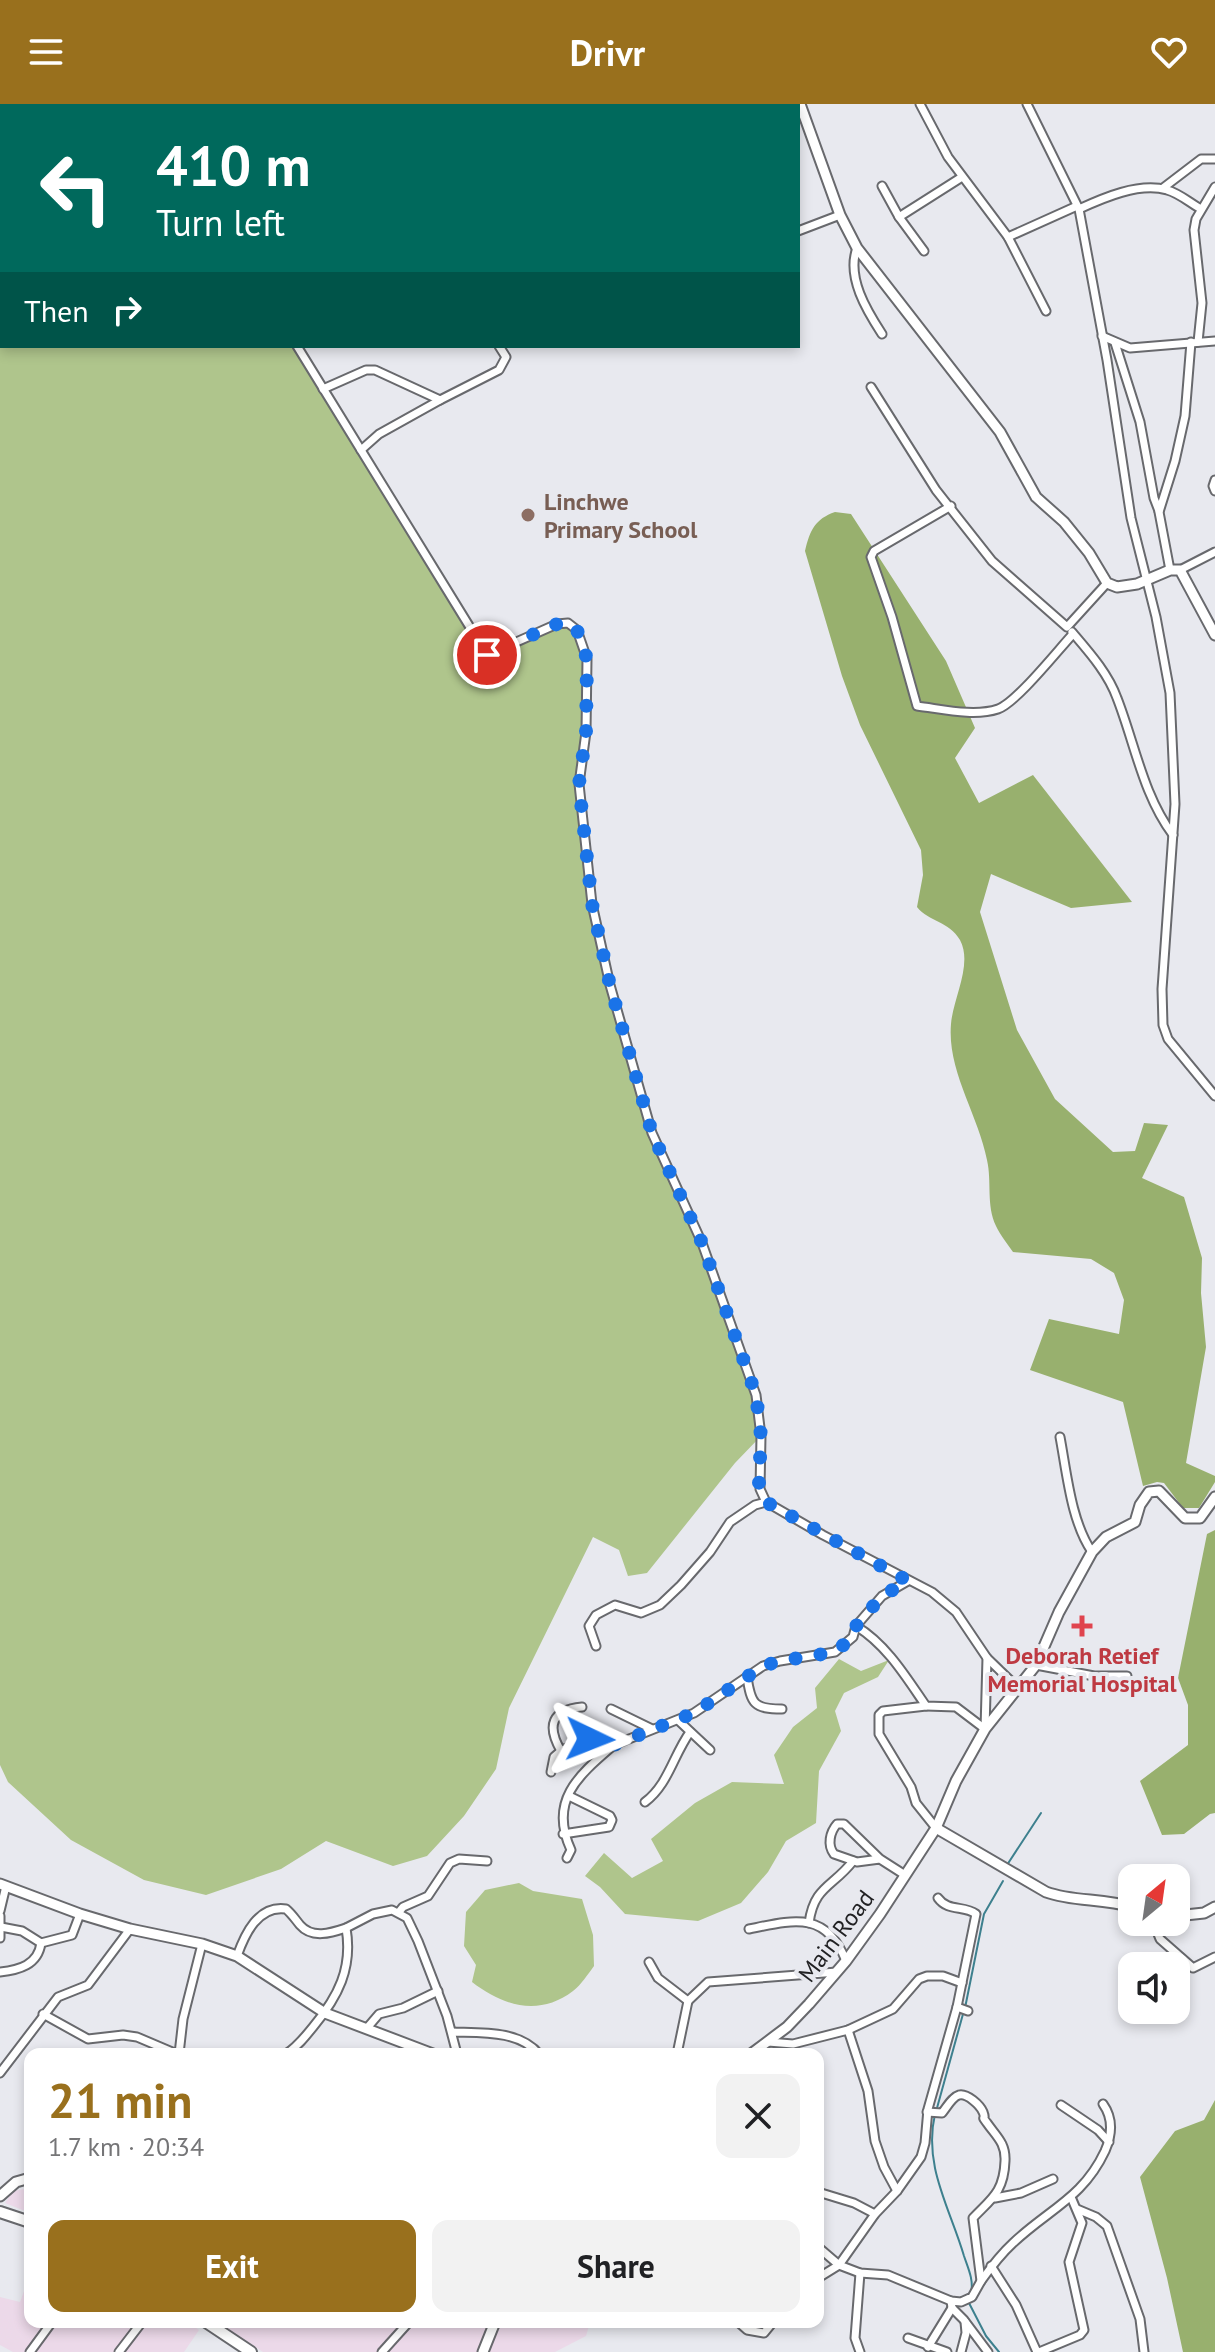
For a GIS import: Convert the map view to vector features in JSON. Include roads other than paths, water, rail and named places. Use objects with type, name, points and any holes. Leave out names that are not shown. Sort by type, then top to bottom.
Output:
[{"type":"main road","points":[[0,2212],[24,2220]]},
{"type":"main road","points":[[215,2328],[251,2352]]},
{"type":"street","points":[[800,104],[840,215],[857,248],[1000,432],[1036,497],[1064,522],[1089,553],[1107,583],[1117,587],[1147,581],[1215,552]]},
{"type":"street","points":[[920,104],[962,177],[1008,237],[1046,311]]},
{"type":"street","points":[[1027,104],[1078,208],[1127,496],[1170,693],[1176,776],[1162,989],[1163,1025],[1173,1048],[1215,1096]]},
{"type":"street","points":[[1163,188],[1201,159],[1215,159]]},
{"type":"street","points":[[899,217],[962,177]]},
{"type":"street","points":[[882,186],[899,217],[924,251]]},
{"type":"street","points":[[1159,512],[1185,416],[1202,303],[1194,230],[1201,209],[1215,187]]},
{"type":"street","points":[[1008,237],[1114,195],[1141,189],[1163,188],[1201,209]]},
{"type":"street","points":[[800,230],[840,215]]},
{"type":"street","points":[[857,248],[854,261],[863,304],[882,334]]},
{"type":"street","points":[[1102,336],[1130,348],[1215,341]]},
{"type":"street","points":[[1115,343],[1140,422],[1154,498],[1175,570],[1215,635]]},
{"type":"street","points":[[298,348],[487,655],[557,624],[568,623],[577,630],[587,659],[586,732],[579,784],[592,904],[623,1038],[652,1133],[702,1243],[756,1395],[761,1436],[759,1483],[766,1502],[943,1599],[987,1658],[1018,1688]]},
{"type":"street","points":[[361,450],[379,434],[499,370],[506,357],[500,348]]},
{"type":"street","points":[[323,389],[366,370],[375,370],[440,400]]},
{"type":"street","points":[[871,387],[913,456],[992,561],[1070,630],[1103,671],[1117,696],[1151,800],[1173,835]]},
{"type":"street","points":[[1215,480],[1215,491]]},
{"type":"street","points":[[951,506],[874,551],[871,557],[917,706],[971,712],[1000,709],[1016,695],[1107,583]]},
{"type":"street","points":[[1060,1437],[1077,1519],[1092,1552],[1106,1537],[1135,1522],[1140,1505],[1149,1492],[1159,1491],[1185,1518],[1200,1518],[1215,1497]]},
{"type":"street","points":[[596,1646],[589,1626],[596,1615],[615,1605],[641,1613],[660,1605],[710,1552],[730,1522],[755,1505],[766,1502]]},
{"type":"street","name":"Main Road","points":[[760,2048],[787,2027],[837,1972],[905,1875],[936,1828],[956,1781],[985,1729],[1036,1665],[1059,1612],[1092,1552]]},
{"type":"street","points":[[567,1858],[571,1850],[563,1834],[562,1821],[569,1796],[579,1775],[614,1745],[679,1721],[763,1666],[835,1652],[853,1637],[856,1626],[882,1596],[908,1581]]},
{"type":"street","points":[[856,1626],[871,1636],[894,1661],[926,1706]]},
{"type":"street","points":[[985,1729],[987,1658]]},
{"type":"street","points":[[1036,1665],[1094,1676],[1127,1676]]},
{"type":"street","points":[[747,1677],[749,1693],[756,1704],[766,1709],[782,1709]]},
{"type":"street","points":[[985,1729],[956,1707],[926,1706],[883,1711],[879,1715],[878,1729],[911,1787],[916,1803],[936,1828],[1046,1892],[1118,1903]]},
{"type":"street","points":[[561,1751],[552,1730],[559,1714],[567,1709],[582,1707]]},
{"type":"street","points":[[611,1709],[652,1729]]},
{"type":"street","points":[[679,1721],[710,1750]]},
{"type":"street","points":[[645,1802],[658,1792],[676,1751],[690,1732]]},
{"type":"street","points":[[551,1772],[554,1757],[586,1738],[614,1745]]},
{"type":"street","points":[[563,1834],[609,1827],[612,1820],[610,1816],[569,1796]]},
{"type":"street","points":[[880,1859],[853,1861],[831,1850],[832,1833],[837,1824],[844,1824],[880,1859],[905,1875]]},
{"type":"street","points":[[399,1912],[403,1907],[428,1896],[450,1863],[459,1859],[487,1861]]},
{"type":"street","points":[[809,1923],[820,1892],[853,1861]]},
{"type":"street","points":[[0,1938],[3,1885],[80,1914],[130,1929],[202,1944],[237,1956],[325,2013],[418,2048]]},
{"type":"street","points":[[824,2274],[839,2265],[921,2157],[962,2009],[962,1983],[976,1914],[971,1910],[947,1907],[938,1898]]},
{"type":"street","points":[[1204,1913],[1215,1907]]},
{"type":"street","points":[[237,1956],[254,1922],[278,1908],[286,1909],[303,1929],[313,1934],[346,1928],[373,1914],[392,1910],[399,1912],[407,1918],[438,1991],[456,2048]]},
{"type":"street","points":[[1,1927],[22,1931],[41,1943],[72,1935],[80,1914]]},
{"type":"street","points":[[1190,1914],[1215,1916]]},
{"type":"street","points":[[749,1929],[787,1922],[809,1923],[836,1938],[846,1961]]},
{"type":"street","points":[[294,2048],[325,2013],[341,1987],[348,1965],[346,1928]]},
{"type":"street","points":[[0,2073],[58,1997],[88,1985],[130,1929]]},
{"type":"street","points":[[1159,1936],[1193,1968],[1215,1957]]},
{"type":"street","points":[[0,1972],[13,1971],[29,1964],[37,1958],[41,1943]]},
{"type":"street","points":[[179,2048],[202,1944]]},
{"type":"street","points":[[649,1962],[658,1978],[688,2001]]},
{"type":"street","points":[[678,2048],[688,2001],[708,1982],[837,1972]]},
{"type":"street","points":[[768,2042],[793,2044],[848,2030],[893,2009],[919,1979],[935,1975],[962,1983]]},
{"type":"street","points":[[367,2028],[379,2014],[403,2008],[438,1991]]},
{"type":"street","points":[[43,2014],[88,2039],[123,2035],[164,2048]]},
{"type":"street","points":[[848,2030],[868,2091],[875,2141],[897,2191]]},
{"type":"street","points":[[452,2032],[518,2039],[533,2048]]},
{"type":"street","points":[[934,2112],[961,2094],[969,2096],[983,2111],[984,2120],[996,2132],[1004,2150],[1005,2162],[995,2198]]},
{"type":"street","points":[[951,2304],[972,2297],[991,2266],[1015,2241],[1071,2197],[1094,2173],[1109,2142],[1111,2118],[1103,2104]]},
{"type":"street","points":[[1061,2105],[1098,2130],[1109,2142]]},
{"type":"street","points":[[981,2281],[973,2218],[995,2198],[1021,2193],[1053,2179]]},
{"type":"street","points":[[0,2196],[16,2182],[24,2180]]},
{"type":"street","points":[[824,2194],[854,2203],[875,2214]]},
{"type":"street","points":[[991,2266],[1016,2305],[1038,2352],[1080,2335],[1084,2330],[1069,2262],[1081,2226],[1071,2197]]},
{"type":"street","points":[[1077,2209],[1096,2217],[1107,2226],[1140,2319],[1144,2352]]},
{"type":"street","points":[[824,2252],[839,2265],[860,2273],[888,2275],[951,2304],[988,2352]]},
{"type":"street","points":[[860,2273],[855,2338],[860,2352]]},
{"type":"street","points":[[928,2347],[951,2304]]},
{"type":"street","points":[[961,2352],[966,2333],[964,2320]]},
{"type":"street","points":[[30,2352],[48,2328]]},
{"type":"street","points":[[119,2352],[137,2328]]},
{"type":"street","points":[[222,2333],[225,2328]]},
{"type":"street","points":[[382,2352],[404,2328]]},
{"type":"street","points":[[483,2352],[493,2328]]},
{"type":"street","points":[[745,2328],[764,2333],[768,2328]]},
{"type":"street","points":[[908,2338],[947,2352]]},
{"type":"waterway","points":[[1007,1865],[1041,1813]]},
{"type":"waterway","points":[[965,2008],[984,1914],[1003,1881]]},
{"type":"waterway","points":[[937,2108],[963,2014]]},
{"type":"waterway","points":[[935,2114],[932,2133],[935,2169],[970,2274],[971,2293]]},
{"type":"waterway","points":[[969,2303],[986,2336],[999,2352]]},
{"type":"place","name":"Linchwe Primary School","points":[[528,515]]},
{"type":"place","name":"Deborah Retief Memorial Hospital","points":[[1082,1626]]}]
